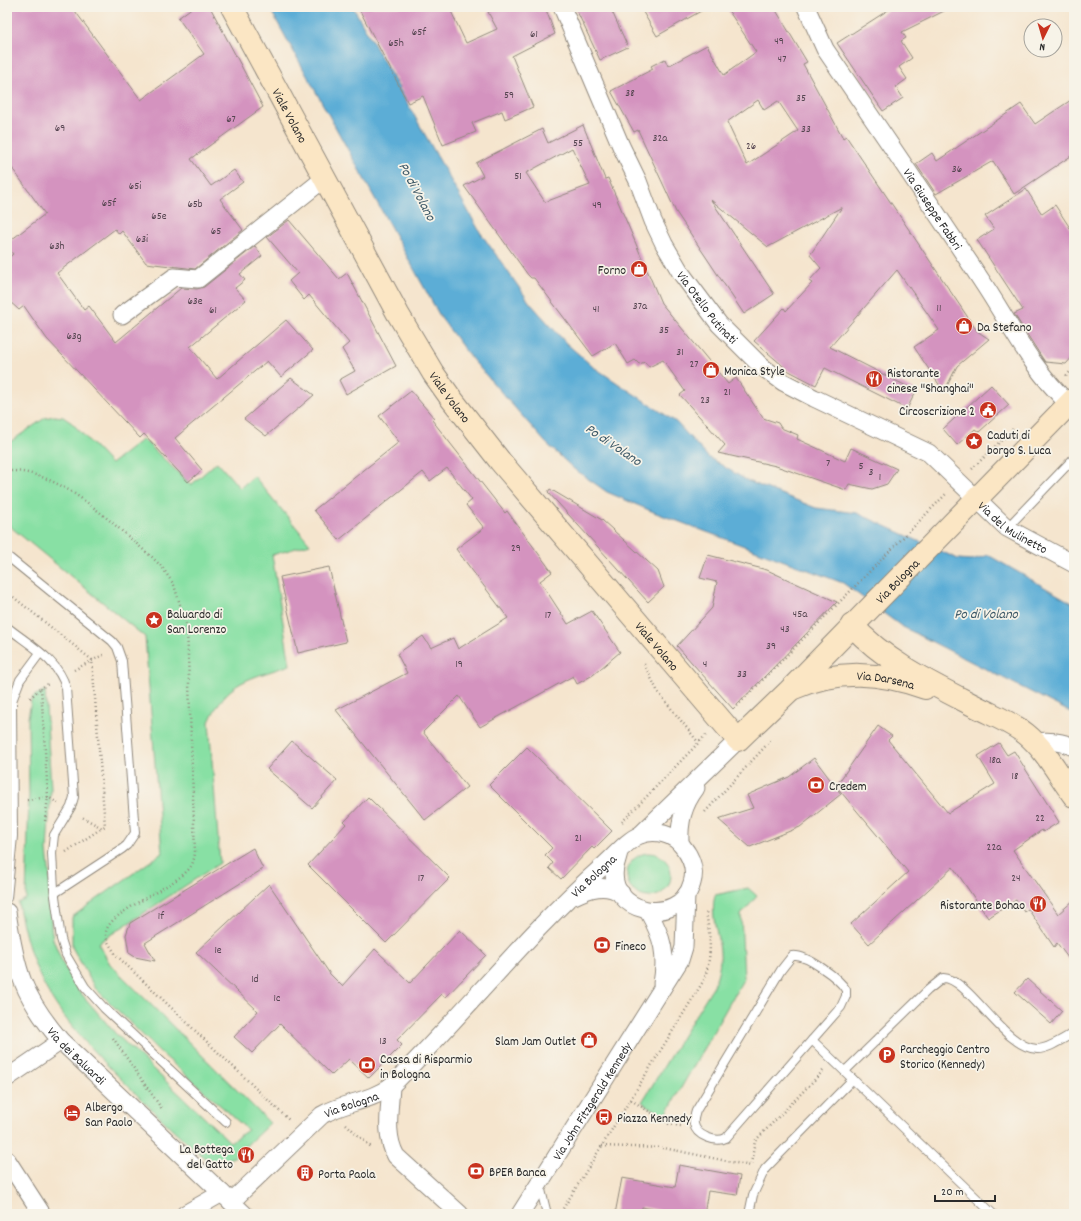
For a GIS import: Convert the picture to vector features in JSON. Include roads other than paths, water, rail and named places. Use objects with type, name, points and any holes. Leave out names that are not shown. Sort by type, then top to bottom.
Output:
[{"type":"main road","name":"Viale Volano","points":[[232,7],[414,342],[450,397],[506,467],[738,740]]},
{"type":"main road","name":"Via Bologna","points":[[738,740],[789,691],[1071,402]]},
{"type":"main road","name":"Via Darsena","points":[[852,625],[877,649],[934,684],[1017,728],[1035,742],[1074,796]]},
{"type":"main road","name":"Via Darsena","points":[[789,691],[821,679],[861,674],[884,676],[920,686],[982,709]]},
{"type":"street","name":"Via Otello Putinati","points":[[562,7],[664,244],[681,273],[719,324],[761,366],[783,382],[930,453],[977,498]]},
{"type":"street","name":"Via Giuseppe Fabbri","points":[[806,7],[826,50],[985,286],[1033,364],[1053,389],[1071,402]]},
{"type":"street","points":[[122,315],[174,277],[198,279],[325,178]]},
{"type":"street","name":"Via del Mulinetto","points":[[977,498],[1007,528],[1074,564]]},
{"type":"street","name":"Via Bologna","points":[[185,1214],[226,1197],[322,1115],[336,1107],[373,1097],[391,1086],[567,900],[633,838],[640,835],[738,740]]},
{"type":"street","points":[[1035,742],[1047,740],[1064,743],[1074,747]]},
{"type":"street","name":"Via Bologna","points":[[680,843],[679,825],[684,809],[693,793],[718,759]]},
{"type":"street","points":[[640,835],[659,833],[671,836],[680,843],[690,855],[693,868],[692,884],[680,903],[670,908],[648,911]]},
{"type":"street","name":"Via Bologna","points":[[619,852],[614,868],[615,881],[621,893],[633,906],[648,911]]},
{"type":"street","name":"Via Bologna","points":[[567,900],[584,891],[601,887],[612,888],[621,893]]},
{"type":"street","name":"Via John Fitzgerald Kennedy","points":[[523,1209],[662,986],[680,960],[684,947],[686,895]]},
{"type":"street","name":"Via John Fitzgerald Kennedy","points":[[648,911],[660,934],[663,946],[665,968],[662,986]]},
{"type":"street","name":"Via dei Baluardi","points":[[7,912],[14,955],[24,985],[36,1009],[62,1041],[244,1214]]},
{"type":"street","points":[[7,1078],[62,1041]]},
{"type":"street","points":[[391,1086],[388,1136],[390,1146],[396,1156],[460,1214]]},
{"type":"street","points":[[7,1160],[42,1214]]},
{"type":"street","points":[[507,1214],[523,1209]]},
{"type":"lane","points":[[1007,528],[1074,458]]},
{"type":"lane","points":[[7,556],[112,641],[117,647],[122,661],[135,833],[127,846],[55,893]]},
{"type":"lane","points":[[7,627],[55,665],[62,674],[66,688],[74,785],[71,807],[57,827],[53,844],[55,893],[61,939],[66,955],[84,987],[104,1008],[226,1122]]},
{"type":"lane","points":[[7,898],[13,836],[12,701],[20,680],[40,654]]},
{"type":"lane","points":[[792,956],[806,958],[840,982],[846,990],[846,996],[841,1007],[812,1040],[726,1138],[716,1140],[703,1135],[695,1128],[694,1118],[696,1111],[781,970],[792,956]]},
{"type":"lane","points":[[845,1072],[928,990],[943,978],[947,978],[955,982],[1017,1041],[1029,1047],[1044,1048],[1074,1033]]},
{"type":"lane","points":[[812,1040],[993,1214]]},
{"type":"lane","points":[[749,1214],[753,1195],[760,1176],[765,1169],[852,1079]]},
{"type":"lane","points":[[539,1184],[547,1214]]},
{"type":"water","name":"Po di Volano","points":[[269,7],[353,7],[480,232],[530,303],[566,343],[592,366],[676,422],[708,457],[748,481],[816,508],[857,513],[958,559],[972,560],[988,555],[1074,604],[1074,714],[901,626],[843,583],[656,513],[607,492],[574,469],[546,443],[471,358],[441,318]]},
{"type":"place","name":"Forno","points":[[639,269]]},
{"type":"place","name":"Da Stefano","points":[[964,326]]},
{"type":"place","name":"Monica Style","points":[[711,370]]},
{"type":"place","name":"Ristorante cinese \"Shanghai\"","points":[[874,379]]},
{"type":"place","name":"Circoscrizione 2","points":[[988,410]]},
{"type":"place","name":"Caduti di borgo S. Luca","points":[[974,441]]},
{"type":"place","name":"Baluardo di San Lorenzo","points":[[154,620]]},
{"type":"place","name":"Credem","points":[[816,785]]},
{"type":"place","name":"Ristorante Bohao","points":[[1038,904]]},
{"type":"place","name":"Fineco","points":[[602,945]]},
{"type":"place","name":"Slam Jam Outlet","points":[[589,1040]]},
{"type":"place","name":"Parcheggio Centro Storico (Kennedy)","points":[[887,1055]]},
{"type":"place","name":"Cassa di Risparmio in Bologna","points":[[367,1065]]},
{"type":"place","name":"Albergo San Paolo","points":[[72,1113]]},
{"type":"place","name":"Piazza Kennedy","points":[[604,1117]]},
{"type":"place","name":"La Bottega del Gatto","points":[[246,1155]]},
{"type":"place","name":"BPER Banca","points":[[476,1171]]},
{"type":"place","name":"Porta Paola","points":[[305,1173]]}]
